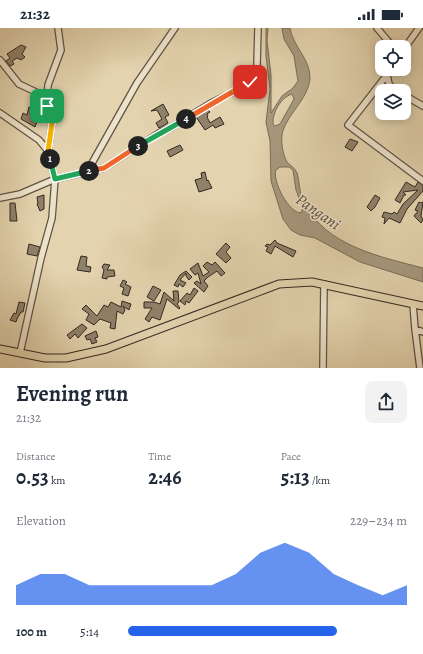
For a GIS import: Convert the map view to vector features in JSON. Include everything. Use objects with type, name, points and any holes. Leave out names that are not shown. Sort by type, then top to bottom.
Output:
[{"type":"main road","points":[[0,349],[45,358],[66,358],[106,349],[279,284],[312,282],[423,306]]},
{"type":"street","points":[[47,106],[48,85],[61,50],[58,28]]},
{"type":"street","points":[[87,172],[137,83],[175,28]]},
{"type":"street","points":[[0,198],[20,194],[55,179],[104,168],[159,133],[172,128],[213,102],[250,82],[257,65],[258,28]]},
{"type":"street","points":[[377,28],[387,40]]},
{"type":"street","points":[[410,40],[419,28]]},
{"type":"street","points":[[0,60],[19,84],[40,94],[53,117],[48,151],[55,179],[52,218],[41,258],[20,353]]},
{"type":"street","points":[[385,76],[348,125],[423,181]]},
{"type":"street","points":[[411,99],[423,106]]},
{"type":"street","points":[[0,113],[39,140],[48,151]]},
{"type":"street","points":[[323,368],[324,284]]},
{"type":"street","points":[[413,304],[420,368]]},
{"type":"street","points":[[415,329],[423,332]]},
{"type":"shaded area","points":[[266,28],[268,28],[267,40],[271,75],[271,113],[282,96],[293,88],[298,81],[294,56],[284,39],[282,28],[290,28],[294,41],[307,64],[310,78],[309,86],[284,128],[282,142],[283,152],[287,162],[297,173],[302,199],[314,218],[326,230],[340,240],[356,248],[423,268],[423,282],[360,262],[315,238],[300,235],[291,230],[283,219],[271,181],[270,141],[266,122],[270,89],[266,56]],"holes":[[[292,94],[294,99],[280,124],[275,126],[273,124],[273,120],[278,106],[284,98]],[[280,167],[289,167],[293,170],[296,190],[303,208],[301,213],[296,212],[291,208],[282,196],[275,175],[276,170]]]},
{"type":"building","points":[[21,45],[26,47],[22,54],[25,57],[21,60],[17,58],[12,61],[14,64],[10,66],[6,61],[10,58],[7,54]]},
{"type":"building","points":[[163,104],[169,115],[165,117],[168,123],[159,128],[156,123],[162,119],[157,110],[151,111]]},
{"type":"building","points":[[29,107],[34,109],[33,117],[38,119],[35,127],[21,119],[23,113],[27,115]]},
{"type":"building","points":[[208,110],[210,112],[207,114],[207,117],[210,123],[220,117],[224,124],[215,128],[213,125],[205,130],[196,117]]},
{"type":"building","points":[[350,139],[358,142],[352,151],[345,147]]},
{"type":"building","points":[[180,145],[183,150],[170,157],[167,151]]},
{"type":"building","points":[[205,172],[207,181],[208,180],[212,188],[199,192],[195,180],[202,178],[201,173]]},
{"type":"building","points":[[406,182],[415,187],[418,182],[423,185],[423,191],[407,209],[400,223],[389,218],[384,224],[385,218],[382,217],[384,212],[392,214],[394,212],[397,214],[403,204],[418,190],[403,192],[406,195],[404,195],[400,203],[395,200]]},
{"type":"building","points":[[44,195],[44,209],[40,211],[37,204],[37,197]]},
{"type":"building","points":[[375,195],[380,198],[371,211],[367,207]]},
{"type":"building","points":[[419,202],[423,202],[421,216],[423,220],[421,223],[414,216],[418,211],[415,210]]},
{"type":"building","points":[[10,203],[15,203],[17,221],[10,221]]},
{"type":"building","points":[[275,240],[277,243],[296,251],[293,257],[275,246],[271,254],[266,251],[268,247],[265,246],[267,244],[270,245]]},
{"type":"building","points":[[226,243],[230,247],[226,252],[231,258],[226,263],[216,254]]},
{"type":"building","points":[[29,244],[40,247],[37,256],[27,254]]},
{"type":"building","points":[[81,256],[87,257],[86,266],[91,267],[90,272],[77,270]]},
{"type":"building","points":[[207,262],[212,265],[215,262],[225,273],[221,276],[217,271],[208,277],[204,281],[208,286],[204,292],[194,283],[197,281],[201,284],[198,273],[195,275],[190,269],[198,263],[203,276],[209,272],[203,266]]},
{"type":"building","points":[[104,264],[110,265],[107,270],[114,270],[115,276],[107,277],[107,279],[102,278],[104,270],[102,267]]},
{"type":"building","points":[[186,271],[192,277],[189,280],[186,273],[180,280],[186,283],[183,287],[179,284],[178,287],[174,285],[180,275]]},
{"type":"building","points":[[123,280],[127,282],[125,284],[131,287],[128,296],[122,294],[124,288],[120,286]]},
{"type":"building","points":[[153,286],[161,290],[154,301],[147,297]]},
{"type":"building","points":[[194,288],[198,291],[189,303],[186,301],[185,305],[180,301],[187,293],[190,295]]},
{"type":"building","points":[[173,291],[178,291],[179,302],[177,304],[180,308],[179,309],[167,299],[160,320],[152,317],[149,322],[145,319],[152,308],[144,308],[144,302],[154,302],[160,304],[164,292],[174,301]]},
{"type":"building","points":[[122,301],[131,304],[129,310],[123,306],[125,310],[123,314],[117,311],[115,329],[110,328],[111,323],[100,319],[94,325],[86,320],[89,314],[82,309],[86,305],[97,316],[104,305],[108,307],[111,302],[121,307]]},
{"type":"building","points":[[19,302],[25,303],[23,312],[21,312],[16,322],[10,320],[14,313],[16,314]]},
{"type":"building","points":[[82,324],[87,328],[78,338],[75,334],[70,339],[67,335]]},
{"type":"building","points":[[96,331],[98,337],[95,338],[97,342],[92,344],[90,339],[87,340],[85,336]]},
{"type":"route","points":[[47,106],[53,117],[48,151],[55,179],[104,168],[159,133],[172,128],[213,102],[250,82]]},
{"type":"water label","name":"Pangani","points":[[318,212]]}]
